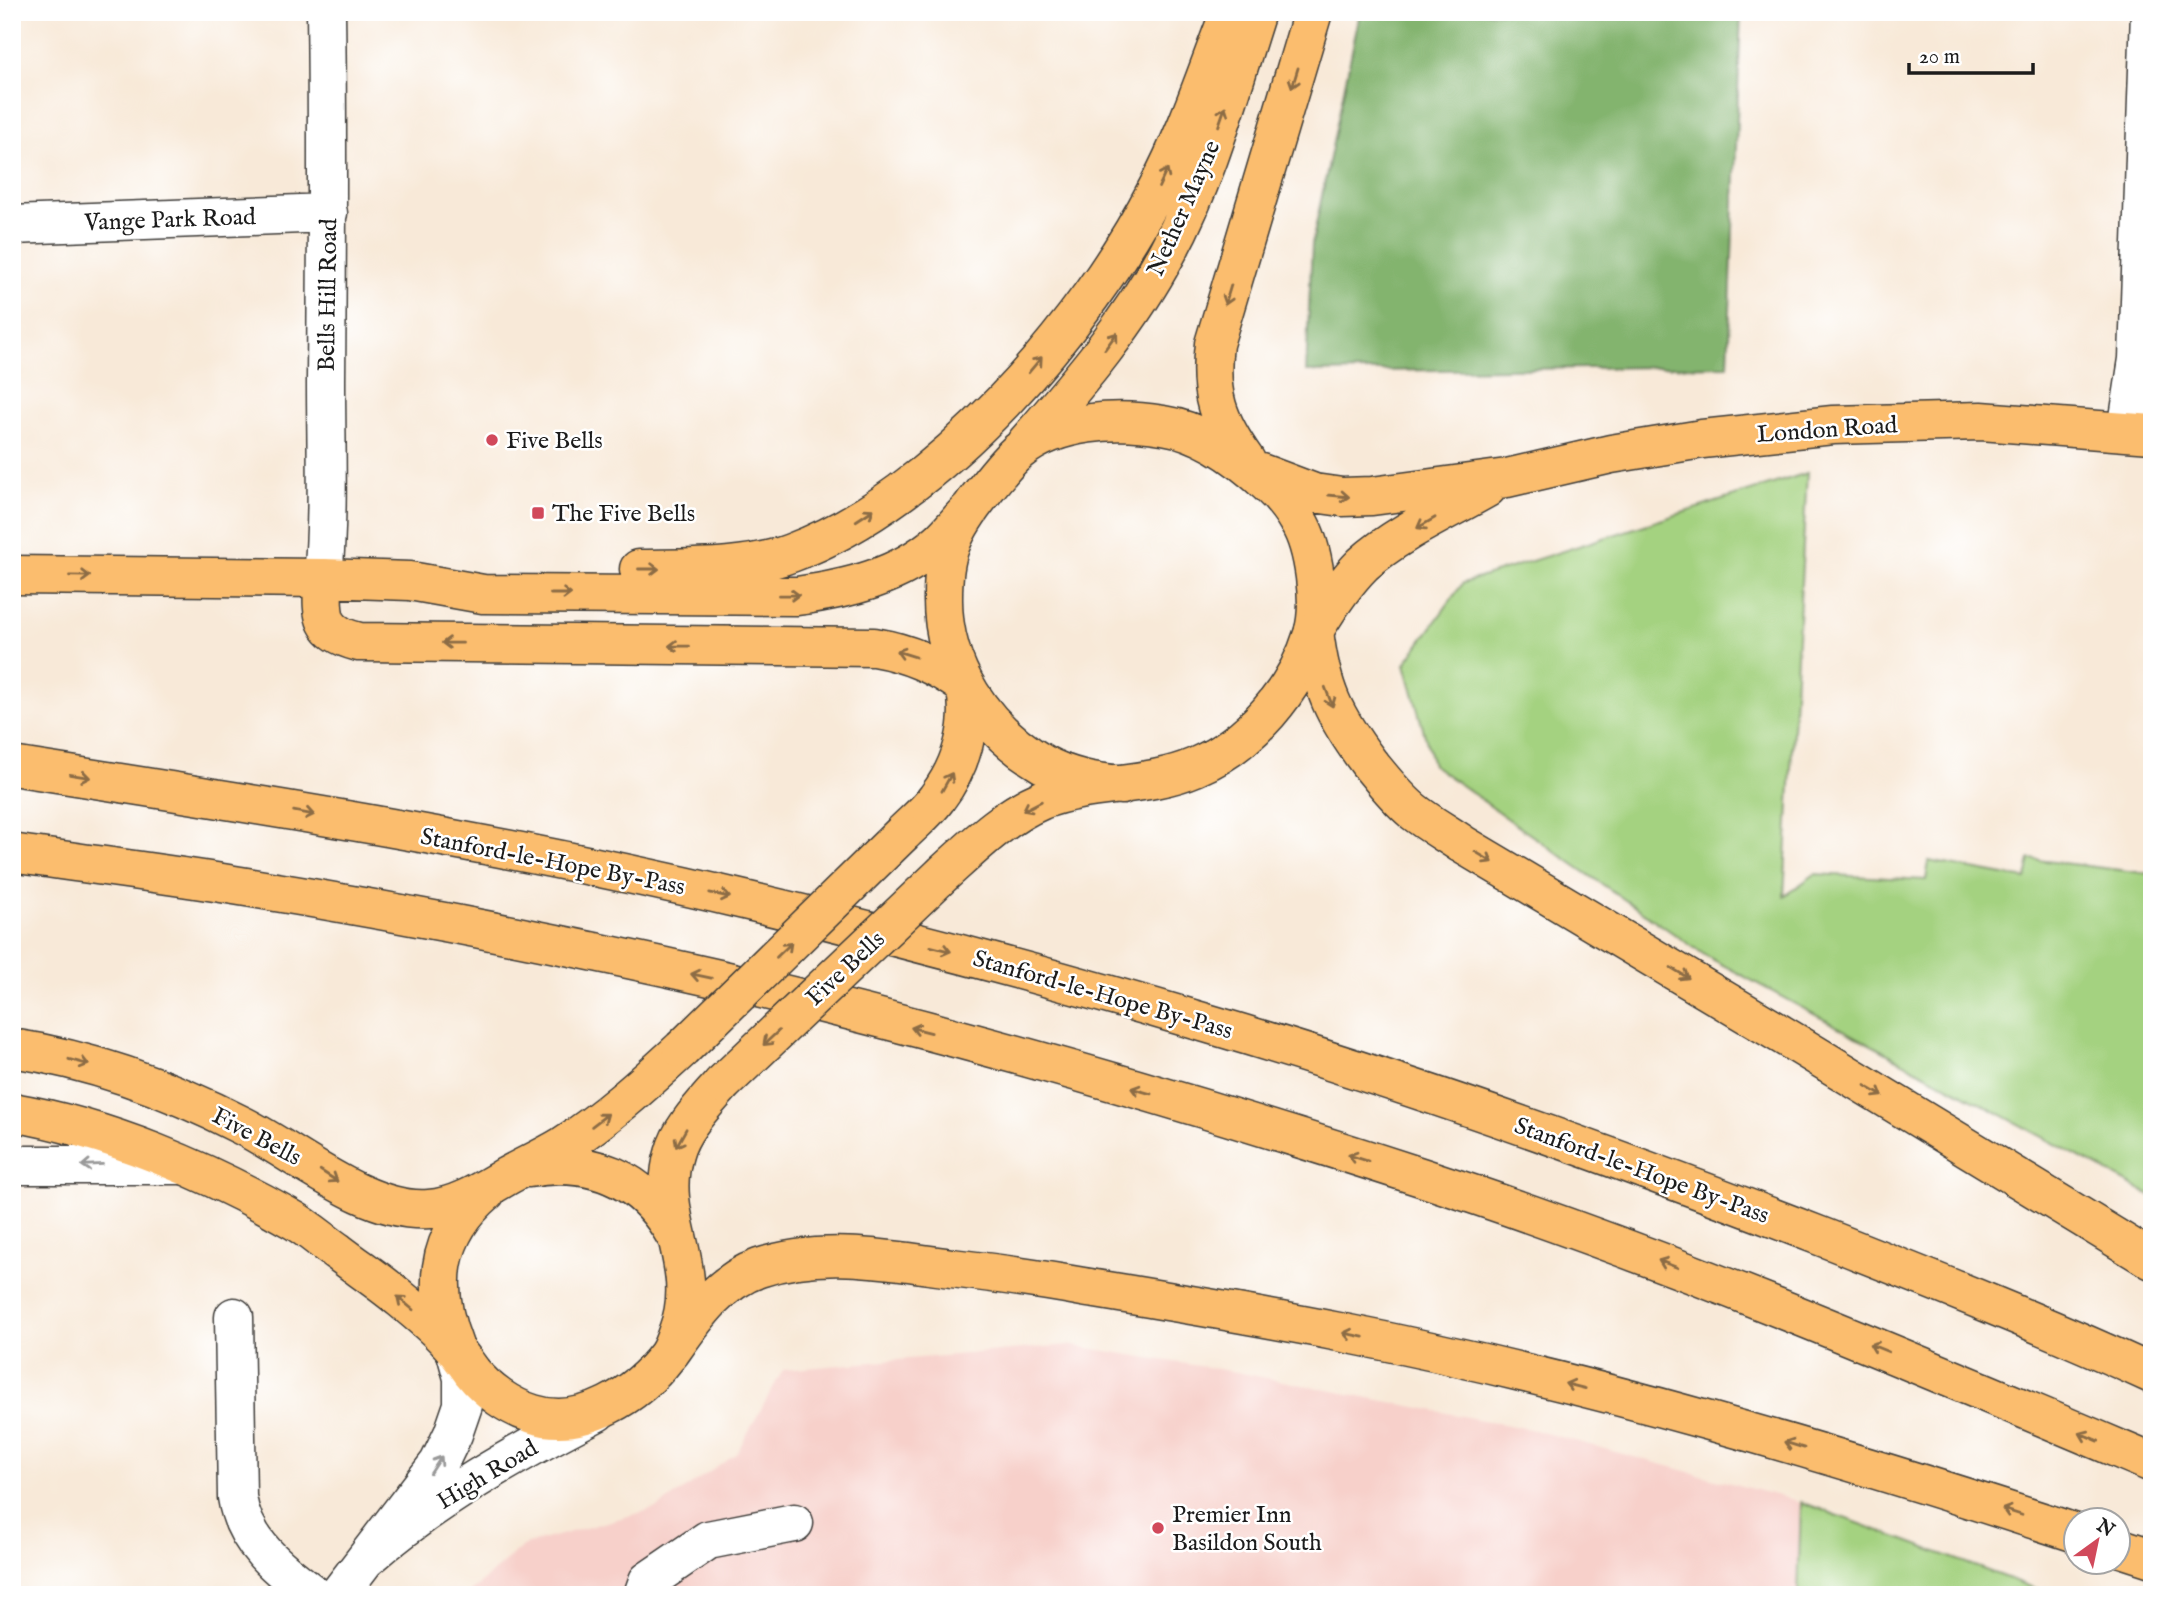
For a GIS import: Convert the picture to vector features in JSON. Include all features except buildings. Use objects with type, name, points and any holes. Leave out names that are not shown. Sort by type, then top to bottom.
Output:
[{"type":"main road","points":[[410,581],[498,570],[687,568],[749,563],[789,554],[837,533],[872,512],[934,466],[981,423],[1040,359],[1109,271],[1158,187],[1183,133],[1230,12]]},
{"type":"main road","name":"Nether Mayne","points":[[1020,450],[1110,344],[1169,249],[1197,185],[1256,12]]},
{"type":"main road","points":[[1251,468],[1234,444],[1214,399],[1211,373],[1214,344],[1313,12]]},
{"type":"main road","name":"Five Bells","points":[[12,1048],[118,1073],[198,1105],[255,1132],[376,1202],[403,1209],[431,1209],[461,1201],[562,1147],[602,1119],[682,1049],[937,799],[954,768],[969,724],[970,704],[947,643],[943,575],[951,543],[970,510],[993,478],[1020,450],[1054,432],[1092,423],[1131,421],[1167,425],[1199,436],[1251,468],[1281,496],[1300,524],[1312,561],[1318,598],[1314,631],[1299,667],[1278,701],[1255,726],[1230,746],[1196,767],[1159,779],[1077,790],[1042,801],[1011,817],[979,841],[944,873],[722,1084],[687,1128],[674,1152],[669,1179],[671,1210],[685,1267],[687,1294],[683,1318],[670,1353],[648,1378],[616,1402],[558,1418],[536,1415],[517,1408],[494,1394],[474,1375],[455,1349],[399,1297],[292,1219],[185,1166],[119,1140],[43,1117],[12,1112]]},
{"type":"main road","name":"London Road","points":[[1251,468],[1314,493],[1342,497],[1372,496],[1507,478],[1611,454],[1702,439],[1833,425],[1981,421],[2140,433]]},
{"type":"main road","name":"London Road","points":[[1314,631],[1343,587],[1363,565],[1386,546],[1507,478]]},
{"type":"main road","points":[[12,575],[410,581],[483,594],[808,594],[867,582],[907,564],[938,542],[970,510]]},
{"type":"main road","points":[[323,578],[324,621],[331,631],[359,642],[874,647],[902,652],[928,662],[965,686]]},
{"type":"main road","points":[[1314,631],[1318,662],[1328,698],[1343,729],[1389,789],[1413,811],[1462,844],[2152,1260]]},
{"type":"main road","name":"Five Bells","points":[[965,686],[984,714],[1009,739],[1045,765],[1083,780],[1122,785]]},
{"type":"main road","name":"Stanford-le-Hope By-Pass","points":[[12,766],[250,803],[509,850],[735,898],[1049,978],[1210,1024],[1433,1094],[1670,1179],[1945,1285],[2152,1374]]},
{"type":"main road","points":[[12,853],[248,887],[486,931],[720,980],[966,1041],[1193,1106],[1423,1178],[1668,1264],[1915,1363],[2152,1463]]},
{"type":"main road","name":"Five Bells","points":[[455,1349],[444,1320],[439,1287],[443,1256],[452,1231],[475,1201],[508,1176],[546,1165],[571,1164],[596,1168],[643,1194],[663,1214],[678,1239]]},
{"type":"main road","points":[[670,1353],[713,1296],[733,1280],[758,1268],[812,1256],[885,1259],[1043,1280],[1205,1307],[1341,1332],[1474,1361],[1757,1434],[2062,1528]]},
{"type":"main road","points":[[2132,1551],[2152,1558]]},
{"type":"street","name":"Bells Hill Road","points":[[323,578],[328,527],[326,12]]},
{"type":"street","points":[[2140,433],[2138,359],[2150,12]]},
{"type":"street","name":"Vange Park Road","points":[[12,225],[328,213]]},
{"type":"street","points":[[12,1165],[64,1167],[165,1163],[185,1166]]},
{"type":"street","points":[[234,1317],[239,1513],[246,1530],[265,1553],[314,1595]]},
{"type":"street","name":"High Road","points":[[338,1595],[439,1462],[453,1434],[463,1405],[463,1378],[455,1349]]},
{"type":"street","name":"High Road","points":[[366,1559],[402,1527],[450,1495],[616,1402]]},
{"type":"street","points":[[643,1595],[648,1581],[708,1540],[794,1522]]},
{"type":"shaded area","points":[[1069,1345],[1236,1372],[1534,1430],[1801,1502],[1798,1595],[467,1595],[524,1545],[657,1508],[736,1454],[783,1370]]},
{"type":"green space","points":[[1360,12],[1741,12],[1728,366],[1306,372],[1312,244]]},
{"type":"green space","points":[[1807,473],[1784,896],[1815,874],[1926,880],[1929,861],[2026,879],[2030,859],[2152,874],[2152,1196],[1706,956],[1433,765],[1405,664],[1463,583]]},
{"type":"green space","points":[[1801,1502],[2053,1595],[1798,1595]]},
{"type":"place","name":"Five Bells","points":[[492,440]]},
{"type":"place","name":"The Five Bells","points":[[538,513]]},
{"type":"place","name":"Premier Inn Basildon South","points":[[1158,1528]]}]
